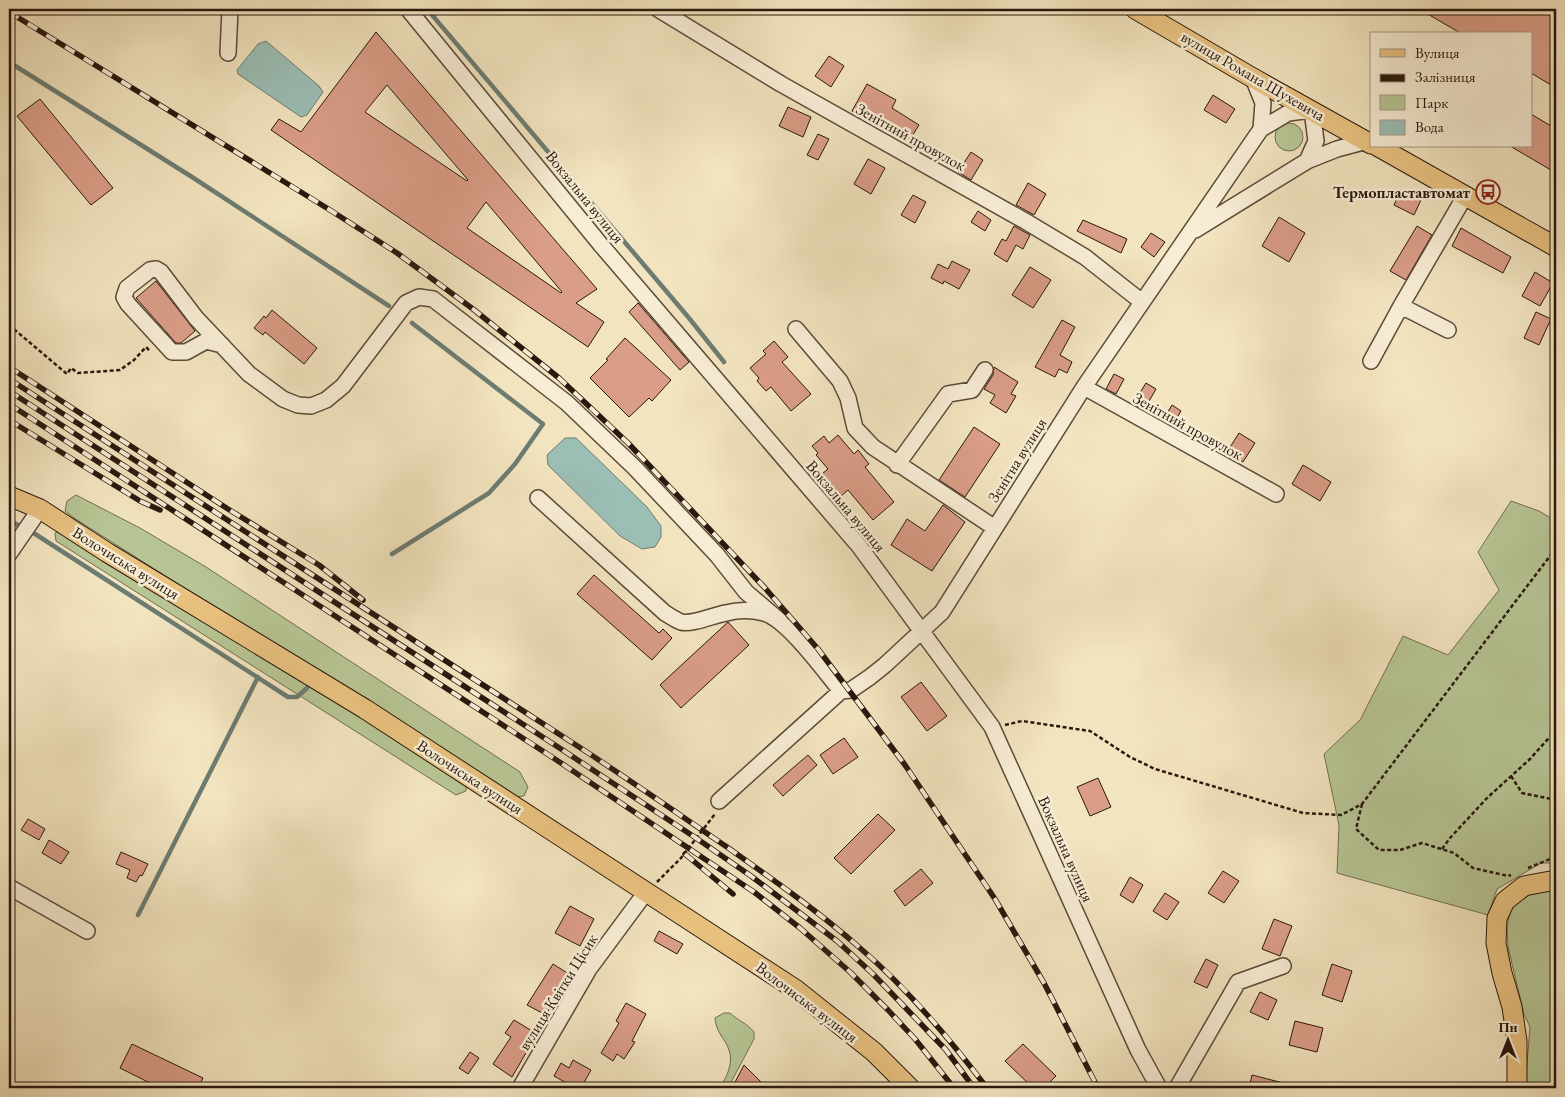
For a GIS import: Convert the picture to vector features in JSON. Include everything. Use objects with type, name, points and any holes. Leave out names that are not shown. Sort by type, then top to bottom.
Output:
[{"type":"main road","name":"вулиця Романа Шухевича","points":[[1135,9],[1253,78],[1370,143]]},
{"type":"main road","name":"вулиця Романа Шухевича","points":[[1379,148],[1556,247]]},
{"type":"main road","name":"Волочиська вулиця","points":[[9,496],[40,509],[116,558],[365,710],[795,989],[874,1052],[910,1088]]},
{"type":"main road","points":[[1517,1088],[1518,1042],[1512,1007],[1496,944],[1497,918],[1505,901],[1524,886],[1556,880]]},
{"type":"street","points":[[228,53],[230,9]]},
{"type":"street","name":"Вокзальна вулиця","points":[[408,9],[601,245],[859,546],[992,727],[1138,1050],[1159,1088]]},
{"type":"street","name":"Зенітний провулок","points":[[658,9],[789,89],[1078,253],[1142,302]]},
{"type":"street","name":"Зенітна вулиця","points":[[719,801],[841,691],[851,690],[870,678],[942,612],[1084,387],[1261,129],[1263,103],[1253,78]]},
{"type":"street","points":[[1261,129],[1288,112],[1312,110],[1316,141],[1307,161]]},
{"type":"street","points":[[1190,233],[1307,161],[1337,149],[1370,144]]},
{"type":"street","points":[[1371,361],[1465,196]]},
{"type":"street","points":[[222,345],[206,341],[186,352],[172,352],[128,304],[124,297],[127,288],[150,270],[156,269],[196,318],[222,345],[249,374],[284,399],[298,405],[311,406],[326,400],[343,386],[406,303],[419,297],[433,299],[567,404],[635,468],[717,555],[746,592],[780,622],[841,691]]},
{"type":"street","points":[[1401,306],[1448,330]]},
{"type":"street","points":[[796,329],[840,381],[848,398],[855,428],[873,447],[995,528]]},
{"type":"street","points":[[897,464],[948,394],[972,390],[985,370]]},
{"type":"street","name":"Зенітний провулок","points":[[1084,387],[1276,494]]},
{"type":"street","points":[[538,498],[665,613],[682,622],[690,623],[727,612],[739,611],[765,613],[780,622]]},
{"type":"street","points":[[9,554],[40,509]]},
{"type":"street","points":[[9,887],[87,932]]},
{"type":"street","name":"вулиця Квітки Цісик","points":[[520,1088],[589,969],[646,892]]},
{"type":"street","points":[[1177,1088],[1238,982],[1283,966]]},
{"type":"path","points":[[9,325],[67,374],[71,368],[78,373],[120,370],[146,348],[154,354],[170,349]]},
{"type":"path","points":[[1516,873],[1508,876],[1473,868],[1454,853],[1422,843],[1400,850],[1379,850],[1356,829],[1362,804],[1556,548]]},
{"type":"path","points":[[992,727],[1022,722],[1090,731],[1130,757],[1155,769],[1303,813],[1341,815],[1362,804]]},
{"type":"path","points":[[1442,849],[1488,798],[1530,759],[1556,730]]},
{"type":"path","points":[[1511,776],[1522,793],[1556,800]]},
{"type":"path","points":[[646,892],[688,849],[719,808],[719,801]]},
{"type":"path","points":[[1525,869],[1550,859],[1556,859]]},
{"type":"path","points":[[1085,1088],[1097,1086],[1106,1088]]},
{"type":"green space","points":[[1289,123],[1299,127],[1303,137],[1299,147],[1289,151],[1279,147],[1275,137],[1279,127]]},
{"type":"green space","points":[[76,495],[140,528],[206,567],[520,772],[528,787],[524,796],[514,797],[74,518],[65,511],[67,501]]},
{"type":"green space","points":[[1511,501],[1539,511],[1556,521],[1556,863],[1541,863],[1497,889],[1488,915],[1337,873],[1339,825],[1324,754],[1360,720],[1403,636],[1448,655],[1499,590],[1478,552]]},
{"type":"green space","points":[[60,531],[467,780],[466,791],[456,795],[56,541],[55,533]]},
{"type":"green space","points":[[1550,888],[1556,890],[1556,1088],[1525,1088],[1530,1027],[1524,1014],[1508,947],[1507,926],[1511,910],[1518,899],[1531,890]]},
{"type":"green space","points":[[724,1013],[730,1013],[749,1027],[754,1032],[754,1039],[728,1088],[720,1088],[727,1075],[731,1060],[729,1050],[717,1028],[715,1018]]},
{"type":"water","points":[[266,41],[319,86],[323,92],[307,115],[301,117],[238,74],[237,70],[258,44]]},
{"type":"water","points":[[565,438],[576,438],[647,507],[661,526],[661,537],[655,547],[642,549],[620,536],[548,465],[547,455]]},
{"type":"building","points":[[1419,9],[1556,9],[1556,88],[1532,74],[1532,32],[1459,32]]},
{"type":"building","points":[[376,32],[597,289],[576,303],[604,322],[588,347],[271,130],[279,119],[301,132]],"holes":[[[387,85],[468,180],[467,181],[365,112]],[[486,202],[562,292],[561,293],[467,228]]]},
{"type":"building","points":[[829,56],[844,66],[831,87],[815,76]]},
{"type":"building","points":[[867,84],[896,100],[892,108],[919,125],[909,141],[883,125],[882,127],[852,111]]},
{"type":"building","points":[[1213,95],[1235,109],[1226,123],[1204,110]]},
{"type":"building","points":[[40,99],[113,188],[91,205],[17,116]]},
{"type":"building","points":[[788,107],[811,117],[803,137],[779,126]]},
{"type":"building","points":[[1532,115],[1556,129],[1556,173],[1513,148],[1532,148]]},
{"type":"building","points":[[818,134],[829,139],[818,160],[807,155]]},
{"type":"building","points":[[971,152],[983,160],[971,180],[958,172]]},
{"type":"building","points":[[868,159],[885,168],[871,194],[854,184]]},
{"type":"building","points":[[1028,183],[1046,194],[1034,215],[1016,205]]},
{"type":"building","points":[[1401,190],[1421,200],[1414,215],[1394,205]]},
{"type":"building","points":[[913,195],[926,202],[915,223],[901,215]]},
{"type":"building","points":[[978,211],[991,220],[985,231],[971,222]]},
{"type":"building","points":[[1279,217],[1305,233],[1289,262],[1262,246]]},
{"type":"building","points":[[1083,220],[1127,239],[1121,253],[1077,231]]},
{"type":"building","points":[[1014,226],[1030,235],[1023,249],[1016,245],[1007,262],[994,254],[1002,239],[1006,241]]},
{"type":"building","points":[[1417,226],[1432,235],[1406,280],[1390,271]]},
{"type":"building","points":[[1461,228],[1511,257],[1503,273],[1452,246]]},
{"type":"building","points":[[1151,233],[1165,242],[1154,257],[1141,247]]},
{"type":"building","points":[[952,261],[970,270],[959,289],[944,281],[943,284],[931,278],[938,264],[948,269]]},
{"type":"building","points":[[1030,267],[1051,280],[1033,308],[1012,295]]},
{"type":"building","points":[[1535,272],[1553,283],[1540,306],[1522,296]]},
{"type":"building","points":[[156,281],[195,331],[181,343],[176,343],[136,298]]},
{"type":"building","points":[[638,303],[689,362],[680,370],[629,312]]},
{"type":"building","points":[[272,310],[317,348],[304,364],[265,332],[263,335],[254,328]]},
{"type":"building","points":[[1536,312],[1551,319],[1539,345],[1524,338]]},
{"type":"building","points":[[1062,320],[1075,327],[1060,355],[1072,362],[1067,373],[1059,369],[1055,377],[1035,367]]},
{"type":"building","points":[[625,338],[671,380],[652,401],[649,398],[629,417],[590,378],[608,360],[606,359]]},
{"type":"building","points":[[774,341],[788,357],[782,362],[811,394],[791,411],[771,387],[766,391],[757,381],[759,378],[750,368],[766,354],[763,351]]},
{"type":"building","points":[[994,367],[1018,382],[1011,394],[1016,396],[1006,413],[990,403],[995,395],[984,389],[993,375]]},
{"type":"building","points":[[1114,374],[1124,379],[1116,394],[1106,389]]},
{"type":"building","points":[[1146,383],[1156,389],[1144,410],[1133,404]]},
{"type":"building","points":[[1172,405],[1181,411],[1172,426],[1163,420]]},
{"type":"building","points":[[974,427],[1000,444],[965,497],[939,480]]},
{"type":"building","points":[[1239,433],[1255,443],[1243,462],[1227,452]]},
{"type":"building","points":[[838,435],[854,454],[858,450],[869,464],[865,467],[894,502],[873,520],[848,490],[841,496],[822,474],[828,469],[816,455],[818,453],[812,446],[824,436],[829,443]]},
{"type":"building","points":[[1303,465],[1331,482],[1320,501],[1292,484]]},
{"type":"building","points":[[943,505],[965,522],[932,571],[891,545],[907,519],[925,531]]},
{"type":"building","points":[[594,575],[659,633],[663,629],[672,638],[652,660],[577,594]]},
{"type":"building","points":[[728,622],[749,645],[681,708],[660,685]]},
{"type":"building","points":[[921,682],[947,716],[927,731],[901,697]]},
{"type":"building","points":[[844,738],[858,757],[833,774],[820,755]]},
{"type":"building","points":[[808,755],[817,765],[783,796],[773,785]]},
{"type":"building","points":[[1098,778],[1111,807],[1090,816],[1077,787]]},
{"type":"building","points":[[878,814],[895,830],[851,874],[834,858]]},
{"type":"building","points":[[28,819],[45,829],[39,840],[21,830]]},
{"type":"building","points":[[49,840],[69,852],[61,864],[42,853]]},
{"type":"building","points":[[121,852],[148,864],[142,876],[140,875],[136,882],[127,878],[130,870],[116,864]]},
{"type":"building","points":[[921,869],[933,883],[905,906],[894,891]]},
{"type":"building","points":[[1223,871],[1239,881],[1224,903],[1208,893]]},
{"type":"building","points":[[1130,877],[1143,885],[1133,903],[1120,895]]},
{"type":"building","points":[[1165,893],[1179,902],[1167,920],[1153,911]]},
{"type":"building","points":[[570,906],[594,919],[580,946],[555,933]]},
{"type":"building","points":[[1274,919],[1292,926],[1280,956],[1262,949]]},
{"type":"building","points":[[659,931],[683,944],[677,954],[654,941]]},
{"type":"building","points":[[1206,959],[1218,965],[1207,988],[1194,982]]},
{"type":"building","points":[[553,964],[572,976],[563,992],[560,990],[546,1015],[527,1005]]},
{"type":"building","points":[[1332,964],[1352,971],[1342,1002],[1322,995]]},
{"type":"building","points":[[1260,992],[1277,1000],[1268,1020],[1250,1012]]},
{"type":"building","points":[[626,1003],[646,1014],[632,1041],[635,1042],[624,1059],[617,1054],[613,1061],[601,1053],[619,1023],[616,1021]]},
{"type":"building","points":[[514,1020],[537,1034],[512,1077],[493,1064],[511,1037],[505,1033]]},
{"type":"building","points":[[1295,1021],[1323,1028],[1317,1052],[1289,1045]]},
{"type":"building","points":[[132,1044],[203,1078],[198,1088],[160,1088],[120,1068]]},
{"type":"building","points":[[1023,1044],[1056,1076],[1044,1088],[1033,1088],[1005,1061]]},
{"type":"building","points":[[470,1052],[479,1058],[468,1074],[459,1068]]},
{"type":"building","points":[[573,1060],[591,1070],[581,1088],[575,1088],[554,1076],[561,1063],[569,1068]]},
{"type":"building","points":[[744,1065],[767,1088],[732,1088]]},
{"type":"building","points":[[1252,1075],[1287,1084],[1287,1088],[1249,1088]]},
{"type":"waterway","points":[[427,9],[689,318],[724,362]]},
{"type":"waterway","points":[[9,62],[192,177],[389,306]]},
{"type":"waterway","points":[[392,554],[489,493],[515,464],[543,424],[412,323]]},
{"type":"waterway","points":[[9,520],[18,525]]},
{"type":"waterway","points":[[32,532],[288,697],[297,697],[307,688]]},
{"type":"waterway","points":[[138,915],[258,677]]},
{"type":"railway","points":[[9,12],[397,253],[473,309],[559,378],[628,443],[765,588],[818,649],[905,765],[995,899],[1044,983],[1098,1088]]},
{"type":"railway","points":[[9,367],[228,509],[319,565],[363,600]]},
{"type":"railway","points":[[9,379],[595,757],[778,883],[844,934],[895,980],[943,1033],[987,1088]]},
{"type":"railway","points":[[9,391],[558,747],[751,876],[837,941],[873,974],[946,1050],[974,1088]]},
{"type":"railway","points":[[9,404],[555,759],[754,892],[800,928],[850,972],[915,1039],[954,1088]]},
{"type":"railway","points":[[9,420],[140,501],[160,510]]},
{"type":"railway","points":[[685,854],[733,894]]},
{"type":"place","name":"Термопластавтомат","points":[[1488,192]]}]
